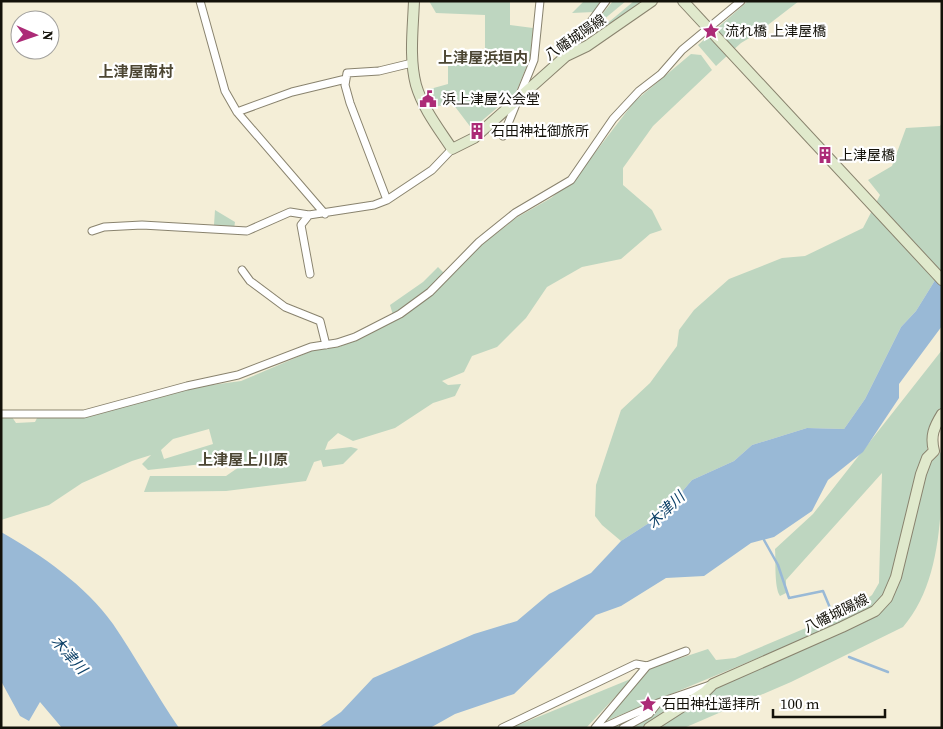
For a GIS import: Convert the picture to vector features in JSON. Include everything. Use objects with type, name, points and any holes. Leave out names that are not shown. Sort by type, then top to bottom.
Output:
[{"type":"main road","points":[[414,1],[412,63],[416,86],[428,111],[452,149]]},
{"type":"main road","name":"八幡城陽線","points":[[452,149],[474,138],[566,56],[587,46],[652,1]]},
{"type":"main road","points":[[683,1],[942,280]]},
{"type":"main road","name":"八幡城陽線","points":[[649,728],[705,692],[713,684],[875,611],[893,588],[921,474],[927,458],[938,448],[931,441],[933,429],[942,414]]},
{"type":"street","points":[[200,1],[225,91],[237,112],[325,214]]},
{"type":"street","points":[[502,136],[521,95],[534,60],[540,1]]},
{"type":"street","points":[[566,56],[606,1]]},
{"type":"street","points":[[1,414],[84,414],[187,386],[238,375],[311,347],[355,337],[400,314],[430,292],[479,242],[515,213],[571,180],[613,119],[682,50],[709,30],[741,1]]},
{"type":"street","points":[[387,200],[350,102],[346,79],[347,73],[379,71],[412,63]]},
{"type":"street","points":[[237,112],[292,92],[346,79]]},
{"type":"street","points":[[92,231],[104,227],[142,225],[247,231],[290,212],[309,215],[325,214],[374,205],[387,200],[432,170],[452,149]]},
{"type":"street","points":[[309,215],[301,225],[310,274]]},
{"type":"street","points":[[242,270],[250,281],[285,307],[320,321],[326,345]]},
{"type":"street","points":[[595,728],[647,666],[686,651]]},
{"type":"street","points":[[502,728],[636,664],[647,666]]},
{"type":"street","points":[[602,728],[658,703],[713,684]]},
{"type":"street","points":[[623,728],[649,714],[658,703]]},
{"type":"green space","points":[[429,1],[510,1],[510,25],[533,28],[530,58],[516,92],[472,129],[453,104],[438,106],[430,89],[448,84],[448,62],[485,54],[485,15],[436,13]]},
{"type":"green space","points":[[584,1],[603,1],[594,12],[572,13]]},
{"type":"green space","points":[[613,1],[626,1],[585,35]]},
{"type":"green space","points":[[634,1],[650,1],[579,47]]},
{"type":"green space","points":[[748,1],[799,1],[756,34],[741,43],[716,66],[698,45]]},
{"type":"green space","points":[[691,54],[701,55],[712,70],[653,126],[623,168],[623,185],[652,210],[662,230],[650,234],[621,259],[582,267],[547,287],[526,318],[497,347],[472,356],[464,372],[442,381],[448,385],[461,384],[455,396],[433,403],[395,428],[353,441],[338,433],[328,442],[325,450],[351,447],[358,449],[343,464],[323,467],[321,460],[314,462],[306,481],[226,491],[144,492],[150,476],[226,476],[239,467],[230,461],[148,470],[142,464],[151,455],[132,461],[82,483],[49,505],[1,520],[1,417],[12,417],[16,423],[35,422],[38,416],[85,417],[182,389],[241,381],[314,350],[339,347],[375,331],[393,315],[390,305],[423,282],[438,267],[447,276],[474,251],[516,218],[551,198],[577,176],[634,102]],"holes":[[[209,429],[213,444],[164,459],[161,450],[173,439]]]},
{"type":"green space","points":[[942,123],[942,269],[916,311],[901,327],[865,399],[844,429],[807,428],[752,445],[734,461],[692,480],[663,514],[621,541],[602,525],[595,516],[596,485],[621,410],[650,383],[677,346],[679,330],[694,310],[729,279],[782,258],[805,256],[863,228],[880,195],[868,180],[892,166],[906,128],[940,126]]},
{"type":"green space","points":[[215,210],[235,222],[234,229],[214,225]]},
{"type":"green space","points":[[942,350],[942,409],[930,431],[927,450],[917,472],[889,589],[876,605],[840,624],[601,723],[651,668],[708,649],[716,660],[735,658],[858,606],[872,595],[879,583],[882,473],[786,580],[786,593],[780,596],[776,580],[775,549],[813,514]]},
{"type":"green space","points":[[942,451],[940,520],[932,567],[926,589],[916,609],[903,627],[791,682],[684,728],[654,728],[731,678],[842,631],[892,595],[925,473],[931,462]]},
{"type":"green space","points":[[633,678],[586,728],[511,728]]},
{"type":"green space","points":[[697,692],[645,728],[610,728]]},
{"type":"water","points":[[942,269],[942,326],[899,384],[899,398],[863,452],[828,480],[812,511],[774,537],[751,543],[704,576],[666,578],[621,606],[596,615],[514,694],[455,714],[430,728],[318,728],[341,712],[373,678],[474,634],[517,621],[549,594],[591,573],[621,541],[663,514],[692,480],[734,461],[752,445],[807,428],[844,429],[865,399],[901,327],[916,311]]},
{"type":"water","name":"木津川","points":[[1,532],[48,561],[76,584],[102,610],[113,624],[179,728],[62,728],[40,702],[29,721],[20,716],[1,681]]},
{"type":"waterway","points":[[764,540],[778,565],[789,598],[823,591],[833,615]]},
{"type":"waterway","points":[[849,657],[888,672]]},
{"type":"place","name":"流れ橋 上津屋橋","points":[[711,31]]},
{"type":"place","name":"浜上津屋公会堂","points":[[428,99]]},
{"type":"place","name":"石田神社御旅所","points":[[477,131]]},
{"type":"place","name":"上津屋橋","points":[[825,155]]},
{"type":"place","name":"石田神社遥拝所","points":[[648,704]]},
{"type":"district","name":"上津屋浜垣内","points":[[483,58]]},
{"type":"district","name":"上津屋南村","points":[[136,72]]},
{"type":"district","name":"上津屋上川原","points":[[243,460]]}]
